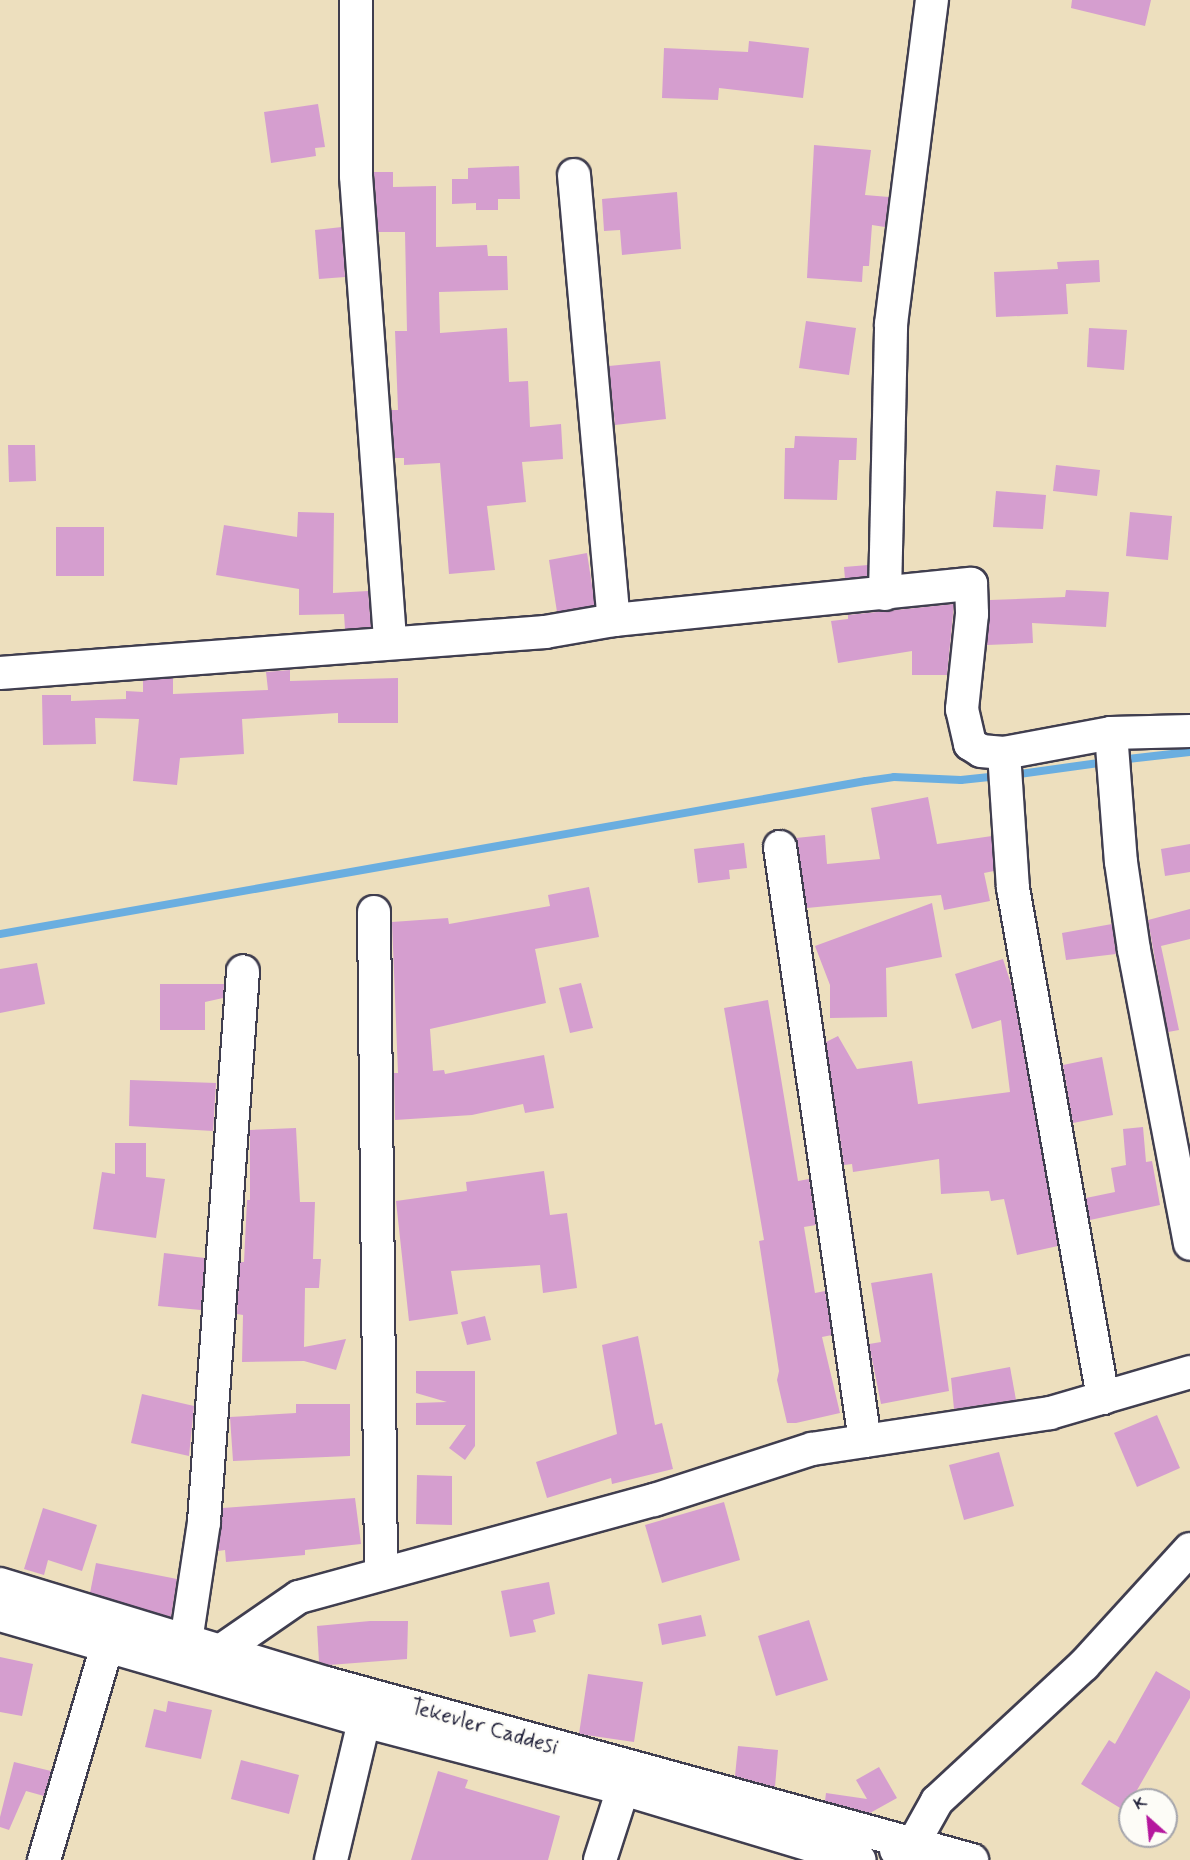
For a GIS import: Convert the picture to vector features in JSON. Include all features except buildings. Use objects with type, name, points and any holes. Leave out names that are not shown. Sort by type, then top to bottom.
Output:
[{"type":"street","points":[[356,0],[356,176],[390,643]]},
{"type":"street","points":[[885,594],[891,324],[932,0]]},
{"type":"street","points":[[574,175],[614,620]]},
{"type":"street","points":[[0,673],[545,632],[614,620],[970,584],[972,614],[962,709],[965,734],[981,751],[1004,753],[1111,734],[1190,731]]},
{"type":"street","points":[[1111,734],[1113,771],[1134,950],[1190,1244]]},
{"type":"street","points":[[1004,753],[1013,888],[1103,1398]]},
{"type":"street","points":[[780,847],[866,1441]]},
{"type":"street","points":[[374,912],[381,1574]]},
{"type":"street","points":[[187,1660],[204,1522],[243,971]]},
{"type":"street","points":[[0,1615],[107,1646],[187,1660],[218,1651],[299,1597],[654,1500],[812,1449],[1050,1413],[1190,1372]]},
{"type":"street","points":[[867,1860],[913,1844],[937,1801],[1084,1665],[1190,1549]]},
{"type":"street","points":[[0,1584],[187,1660],[364,1721],[623,1789],[860,1860]]},
{"type":"street","points":[[44,1860],[107,1646]]},
{"type":"street","name":"Tekevler Caddesi","points":[[218,1651],[609,1764],[972,1860]]},
{"type":"street","points":[[331,1860],[364,1721]]},
{"type":"street","points":[[600,1860],[623,1789]]},
{"type":"waterway","points":[[1119,760],[1190,752]]},
{"type":"waterway","points":[[1012,775],[1106,762]]},
{"type":"waterway","points":[[0,934],[866,781],[894,777],[961,780],[999,776]]}]
